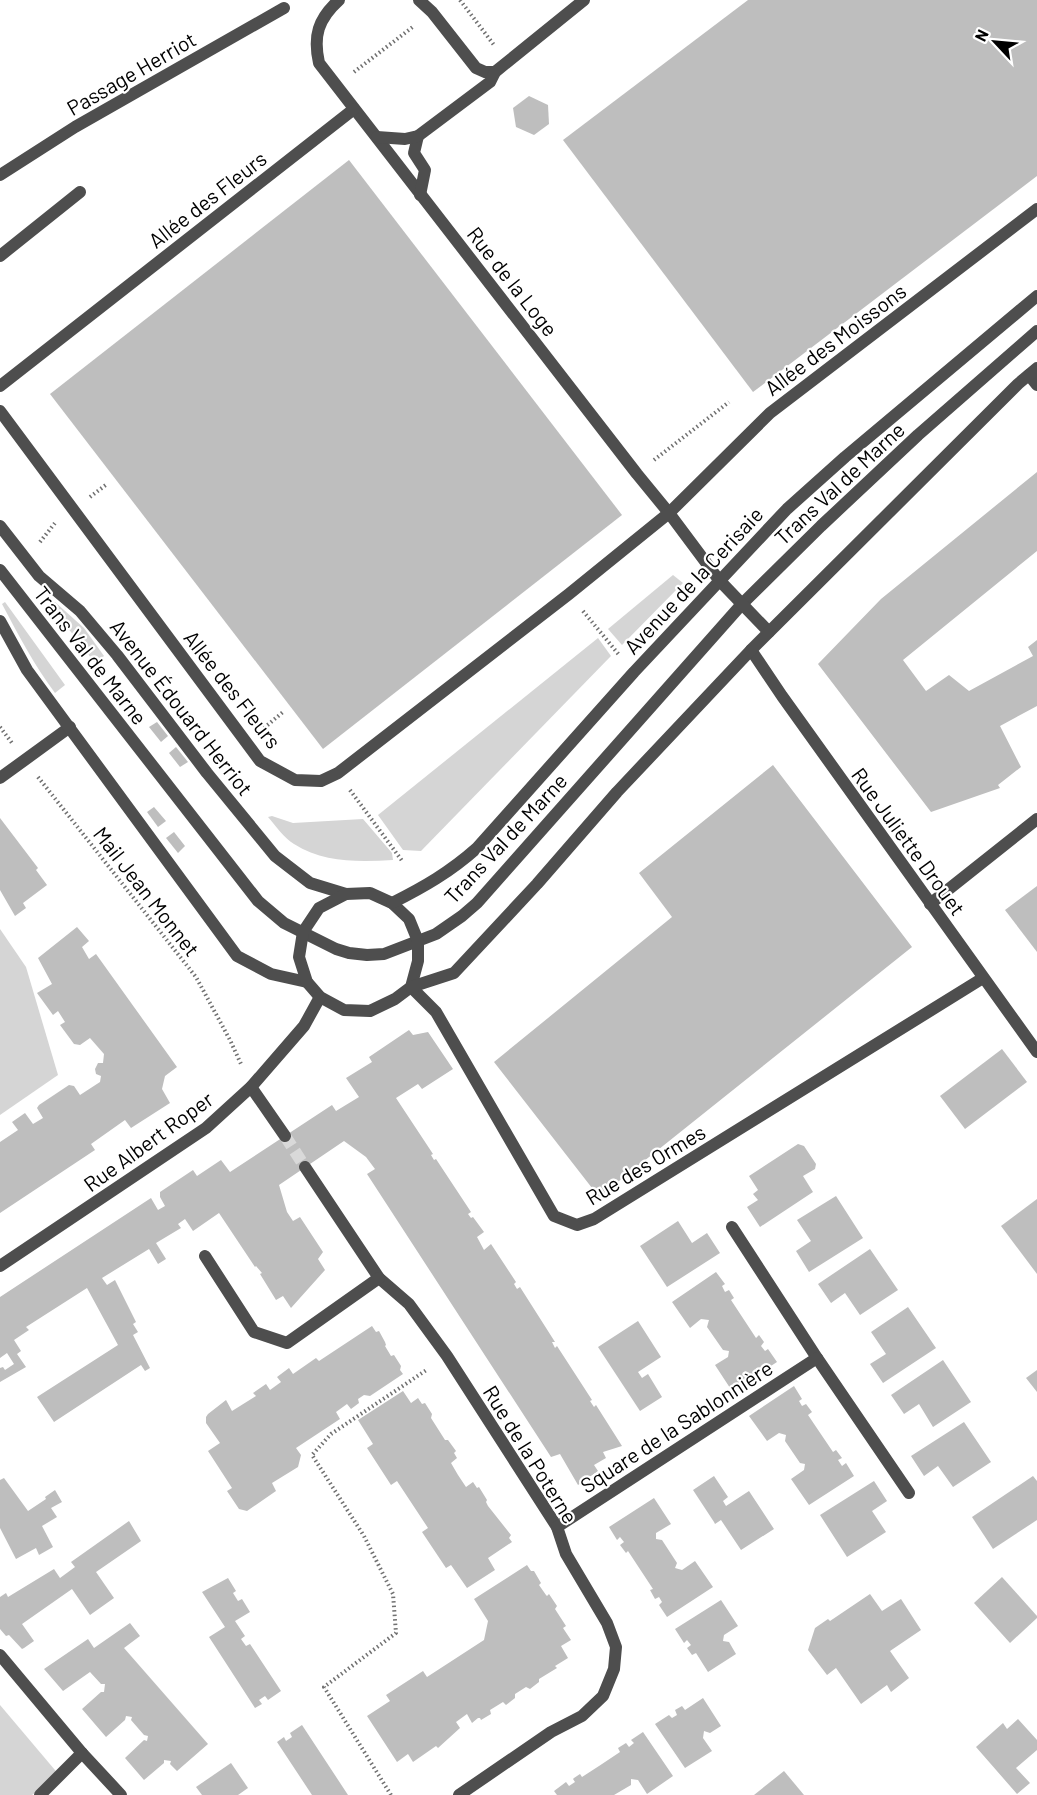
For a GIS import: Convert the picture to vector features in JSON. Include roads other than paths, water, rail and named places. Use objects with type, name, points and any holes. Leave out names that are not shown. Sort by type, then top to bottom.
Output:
[{"type":"street","name":"Rue de la Loge","points":[[339,0],[323,19],[315,40],[320,63],[719,580],[769,632]]},
{"type":"street","points":[[419,0],[432,12],[477,68],[485,72],[495,72]]},
{"type":"street","points":[[377,137],[405,139],[418,136],[490,82],[495,72],[569,4],[584,0]]},
{"type":"street","name":"Passage Herriot","points":[[0,175],[75,127],[284,8]]},
{"type":"street","name":"Allée des Fleurs","points":[[0,386],[354,109]]},
{"type":"street","points":[[418,136],[414,153],[424,170],[420,195]]},
{"type":"street","points":[[0,256],[80,192]]},
{"type":"street","name":"Allée des Moissons","points":[[669,513],[770,414],[1037,209]]},
{"type":"street","name":"Avenue de la Cerisaie","points":[[392,903],[456,867],[477,848],[634,672],[787,508],[1037,296]]},
{"type":"street","name":"Trans Val de Marne","points":[[0,570],[258,901],[284,922],[336,949],[367,955],[384,954],[447,928],[477,903],[742,604],[918,435],[1037,331]]},
{"type":"street","points":[[345,894],[319,908],[303,932],[299,957],[307,982],[320,997],[344,1010],[370,1011],[395,999],[411,987],[454,973],[537,884],[617,792],[751,650],[1033,371],[1037,385]]},
{"type":"street","name":"Allée des Fleurs","points":[[0,411],[260,761],[295,780],[321,782],[339,773],[669,513]]},
{"type":"street","name":"Avenue Édouard Herriot","points":[[0,526],[39,576],[81,611],[275,856],[310,883],[345,894],[370,893],[392,903]]},
{"type":"street","points":[[0,621],[27,670],[237,956],[271,974],[307,982]]},
{"type":"street","name":"Rue Juliette Drouet","points":[[751,650],[1037,1052]]},
{"type":"street","points":[[0,778],[70,727]]},
{"type":"street","points":[[930,904],[1037,819]]},
{"type":"street","points":[[392,903],[409,919],[418,941],[418,961],[411,987]]},
{"type":"street","name":"Rue des Ormes","points":[[411,987],[436,1011],[554,1216],[577,1225],[594,1219],[983,978]]},
{"type":"street","name":"Rue Albert Roper","points":[[0,1266],[206,1128],[251,1087],[304,1026],[320,997]]},
{"type":"street","points":[[251,1087],[285,1136]]},
{"type":"street","name":"Rue de la Poterne","points":[[305,1167],[379,1278],[410,1304],[447,1356],[556,1527],[566,1554],[607,1623],[616,1647],[614,1669],[603,1696],[582,1716],[551,1732],[459,1795]]},
{"type":"street","points":[[732,1227],[817,1358],[909,1493]]},
{"type":"street","points":[[205,1256],[254,1332],[287,1344],[379,1278]]},
{"type":"street","name":"Square de la Sablonnière","points":[[556,1527],[817,1358]]},
{"type":"street","points":[[0,1655],[82,1753],[121,1795]]},
{"type":"street","points":[[40,1795],[82,1753]]},
{"type":"tunnel","points":[[285,1136],[305,1167]]}]
